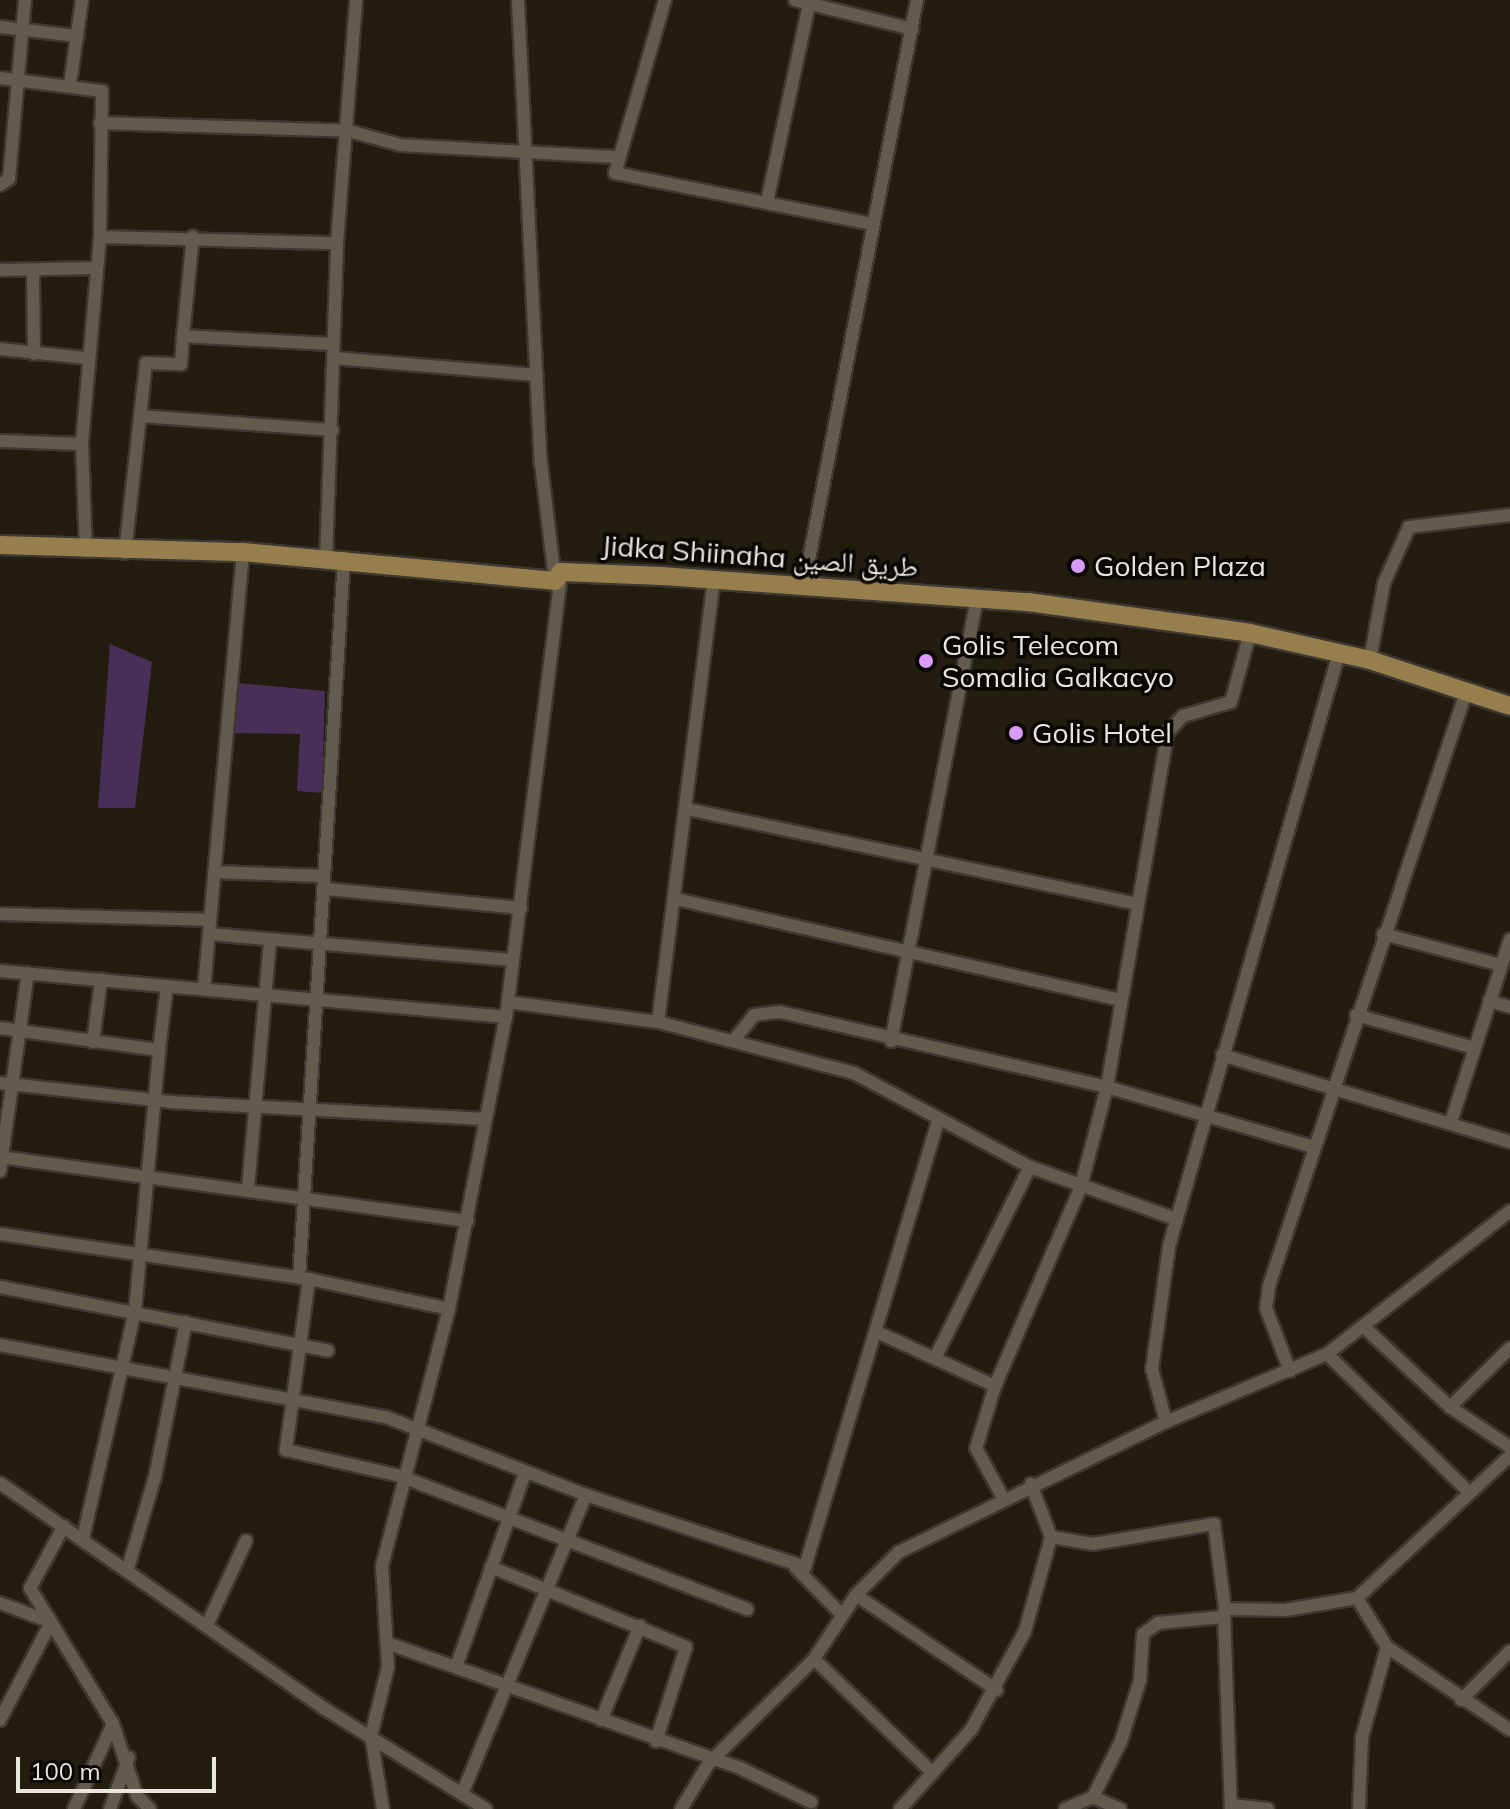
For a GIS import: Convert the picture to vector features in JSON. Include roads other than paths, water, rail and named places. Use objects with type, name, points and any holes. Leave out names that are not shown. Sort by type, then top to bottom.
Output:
[{"type":"main road","name":"Jidka Shiinaha طريق الصين","points":[[0,545],[125,553],[243,552],[558,576],[714,579],[977,598],[1250,633],[1370,660],[1467,689],[1510,706]]},
{"type":"street","points":[[0,185],[9,179],[25,0]]},
{"type":"street","points":[[70,84],[82,0]]},
{"type":"street","points":[[356,0],[349,131],[337,243],[333,344],[335,560],[321,999],[304,1194],[300,1346],[290,1399],[286,1450],[400,1476],[566,1544],[747,1609]]},
{"type":"street","points":[[383,1809],[371,1736],[385,1686],[387,1643],[382,1566],[400,1476],[449,1309],[506,1017],[558,576],[536,375],[528,155],[518,0]]},
{"type":"street","points":[[665,0],[615,173],[872,224]]},
{"type":"street","points":[[795,0],[912,29]]},
{"type":"street","points":[[804,585],[917,0]]},
{"type":"street","points":[[767,202],[809,4]]},
{"type":"street","points":[[0,27],[77,36]]},
{"type":"street","points":[[0,78],[70,84],[102,91],[100,237],[85,358],[82,444],[86,551]]},
{"type":"street","points":[[100,123],[349,131],[400,145],[528,155],[618,157]]},
{"type":"street","points":[[100,237],[193,236],[337,243]]},
{"type":"street","points":[[125,553],[144,365],[181,364],[193,236]]},
{"type":"street","points":[[0,270],[33,272],[95,268]]},
{"type":"street","points":[[33,272],[34,354]]},
{"type":"street","points":[[183,336],[333,344]]},
{"type":"street","points":[[0,349],[85,358]]},
{"type":"street","points":[[334,358],[536,375]]},
{"type":"street","points":[[140,416],[332,430]]},
{"type":"street","points":[[0,441],[82,444]]},
{"type":"street","points":[[1370,660],[1384,583],[1409,527],[1510,515]]},
{"type":"street","points":[[204,989],[243,552]]},
{"type":"street","points":[[658,1022],[676,899],[714,579]]},
{"type":"street","points":[[891,1041],[924,857],[977,598]]},
{"type":"street","points":[[1003,1498],[976,1448],[995,1386],[1081,1186],[1107,1087],[1117,999],[1168,732],[1183,716],[1231,702],[1250,633]]},
{"type":"street","points":[[1166,1422],[1152,1369],[1176,1219],[1339,653]]},
{"type":"street","points":[[1290,1371],[1266,1297],[1332,1087],[1467,689]]},
{"type":"street","points":[[687,809],[1136,904]]},
{"type":"street","points":[[214,872],[325,882],[521,908]]},
{"type":"street","points":[[676,899],[908,947],[1117,999]]},
{"type":"street","points":[[0,914],[209,920]]},
{"type":"street","points":[[209,934],[512,960]]},
{"type":"street","points":[[1383,934],[1501,965]]},
{"type":"street","points":[[1451,1122],[1510,939]]},
{"type":"street","points":[[248,1188],[258,1109],[270,940]]},
{"type":"street","points":[[0,971],[506,1017]]},
{"type":"street","points":[[28,973],[21,1031],[6,1084],[1,1162],[304,1194],[468,1221]]},
{"type":"street","points":[[93,1042],[101,980]]},
{"type":"street","points":[[83,1538],[125,1368],[135,1311],[167,987]]},
{"type":"street","points":[[1489,1001],[1510,1007]]},
{"type":"street","points":[[508,1002],[658,1022],[854,1073],[1030,1167],[1176,1219]]},
{"type":"street","points":[[734,1040],[762,1012],[1107,1087],[1313,1147]]},
{"type":"street","points":[[1356,1015],[1474,1048]]},
{"type":"street","points":[[0,1028],[159,1050]]},
{"type":"street","points":[[1222,1055],[1510,1142]]},
{"type":"street","points":[[6,1084],[258,1109],[485,1119]]},
{"type":"street","points":[[796,1568],[812,1554],[938,1120]]},
{"type":"street","points":[[935,1358],[1030,1167]]},
{"type":"street","points":[[681,1809],[709,1763],[814,1659],[856,1595],[899,1552],[1031,1484],[1166,1422],[1327,1354],[1365,1328],[1510,1211]]},
{"type":"street","points":[[0,1234],[304,1278],[449,1309]]},
{"type":"street","points":[[0,1287],[328,1351]]},
{"type":"street","points":[[128,1568],[177,1380],[186,1322]]},
{"type":"street","points":[[1365,1328],[1450,1407],[1510,1447]]},
{"type":"street","points":[[877,1332],[995,1386]]},
{"type":"street","points":[[0,1345],[290,1399],[413,1427],[525,1473],[796,1568],[842,1615]]},
{"type":"street","points":[[1450,1407],[1510,1348]]},
{"type":"street","points":[[1327,1354],[1470,1493]]},
{"type":"street","points":[[1065,1809],[1093,1797],[1140,1680],[1143,1634],[1158,1623],[1224,1613],[1286,1610],[1357,1598],[1510,1456]]},
{"type":"street","points":[[456,1667],[525,1473]]},
{"type":"street","points":[[0,1483],[371,1736],[486,1809]]},
{"type":"street","points":[[900,1809],[933,1773],[997,1690],[1025,1631],[1051,1537],[1031,1484]]},
{"type":"street","points":[[462,1794],[510,1686],[586,1495]]},
{"type":"street","points":[[1051,1537],[1093,1544],[1214,1524],[1224,1613],[1231,1807],[1268,1809]]},
{"type":"street","points":[[64,1526],[32,1579],[46,1622],[113,1724],[129,1757],[137,1796],[150,1809]]},
{"type":"street","points":[[207,1625],[246,1541]]},
{"type":"street","points":[[491,1567],[640,1626],[688,1649],[656,1741]]},
{"type":"street","points":[[856,1595],[997,1690]]},
{"type":"street","points":[[1357,1598],[1387,1647],[1461,1700],[1510,1730]]},
{"type":"street","points":[[0,1603],[46,1622]]},
{"type":"street","points":[[0,1720],[46,1622]]},
{"type":"street","points":[[601,1720],[640,1626]]},
{"type":"street","points":[[387,1643],[510,1686],[709,1763],[740,1768],[811,1802]]},
{"type":"street","points":[[1359,1809],[1362,1737],[1387,1647]]},
{"type":"street","points":[[1461,1700],[1510,1651]]},
{"type":"street","points":[[814,1659],[933,1773]]},
{"type":"street","points":[[74,1809],[113,1724]]},
{"type":"street","points":[[110,1809],[129,1757]]},
{"type":"street","points":[[1093,1797],[1120,1809]]},
{"type":"place","name":"Golden Plaza","points":[[1078,566]]},
{"type":"place","name":"Golis Telecom Somalia Galkacyo","points":[[926,661]]},
{"type":"place","name":"Golis Hotel","points":[[1016,733]]}]
